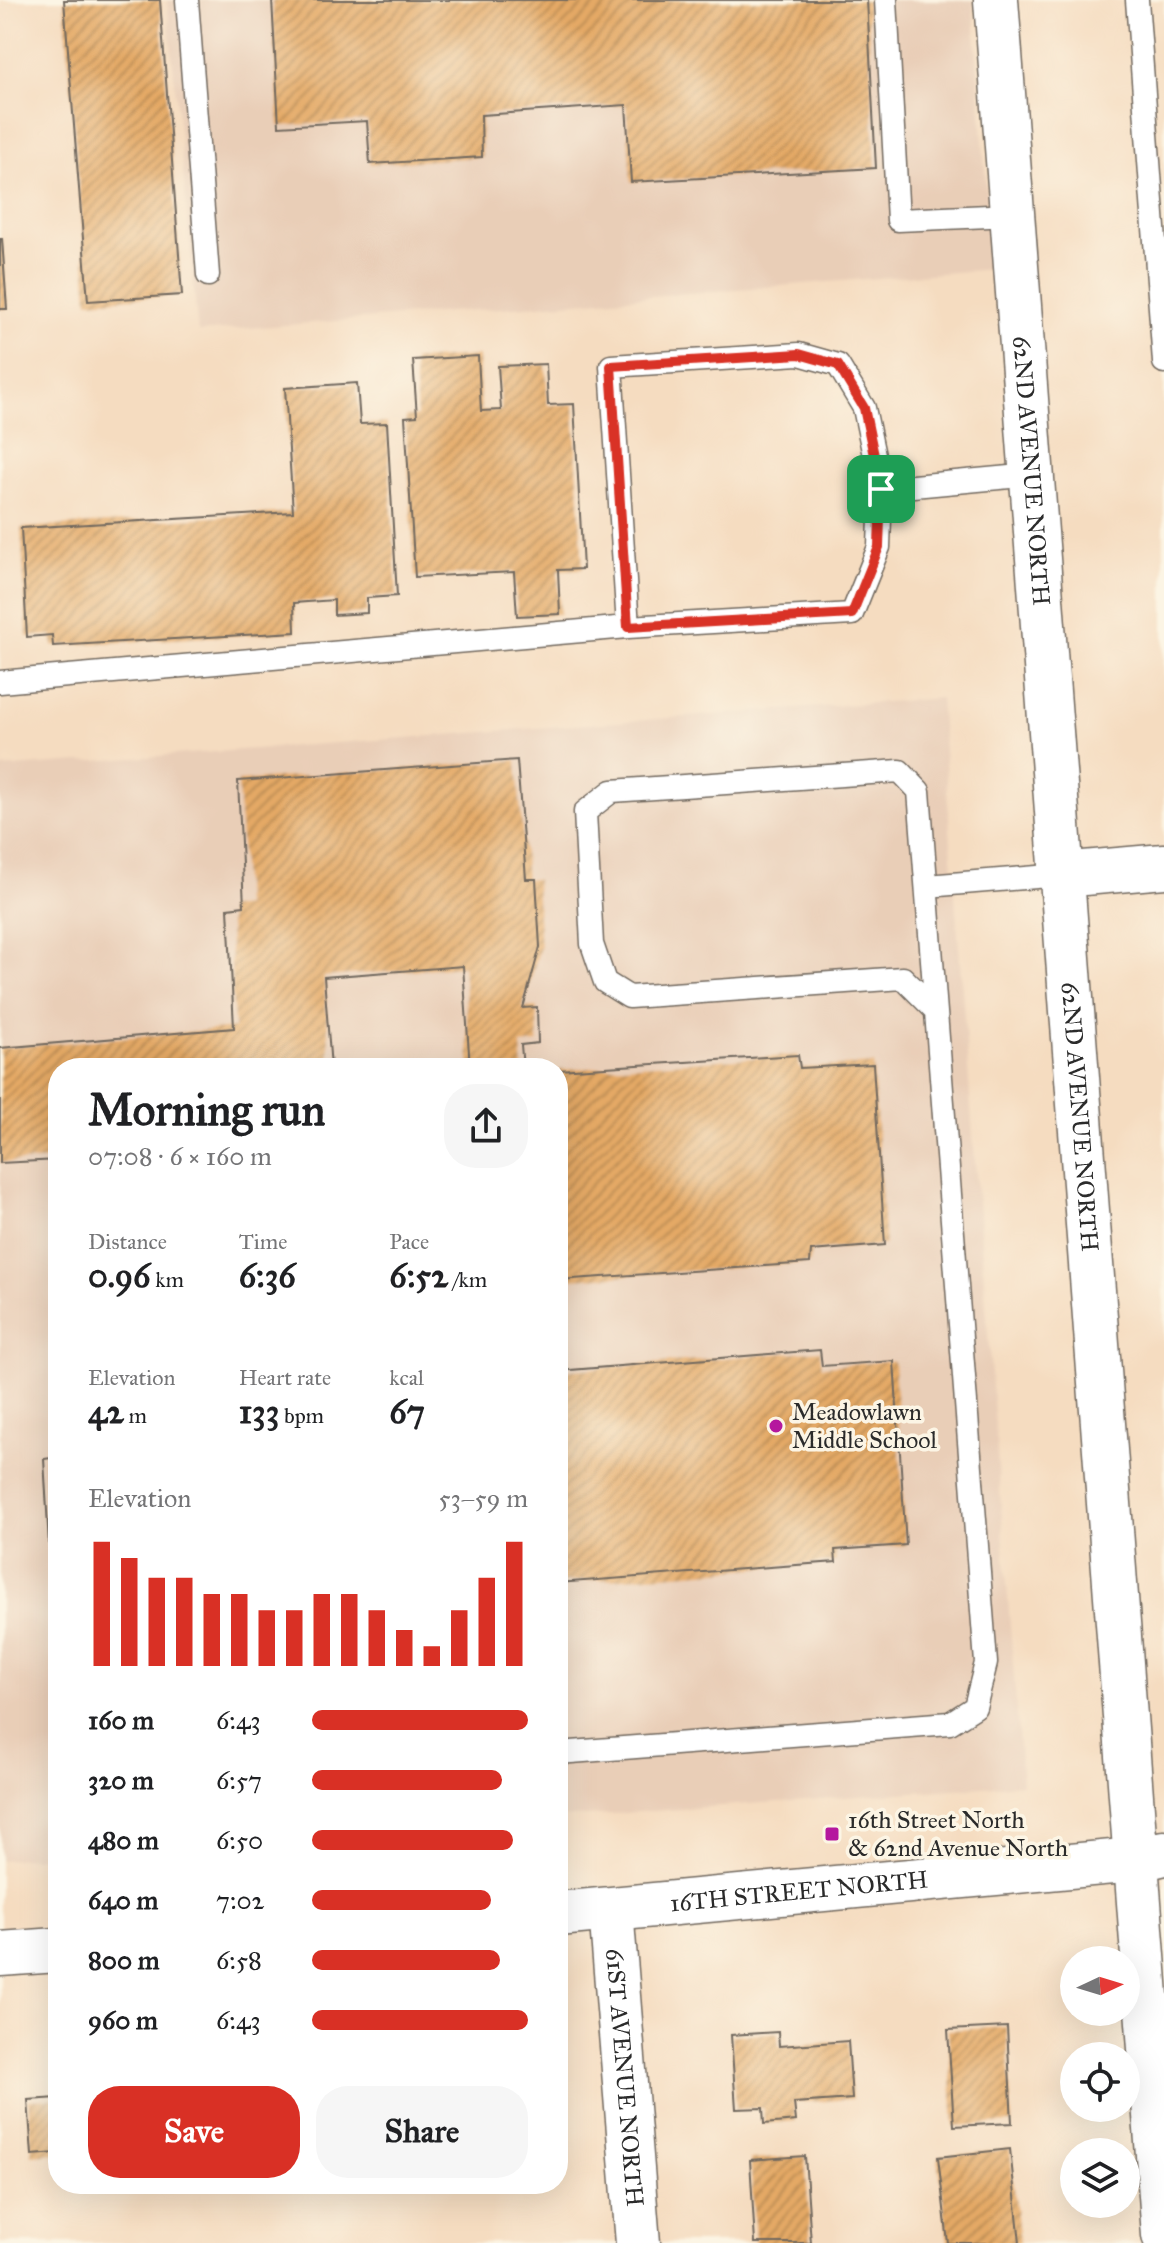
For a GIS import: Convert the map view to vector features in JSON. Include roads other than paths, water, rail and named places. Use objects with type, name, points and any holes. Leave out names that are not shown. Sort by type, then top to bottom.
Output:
[{"type":"street","name":"62ND AVENUE NORTH","points":[[996,0],[1061,875],[1146,1740],[1154,1859],[1163,2215]]},
{"type":"street","points":[[1061,875],[1164,866]]},
{"type":"street","name":"16TH STREET NORTH","points":[[568,1913],[1154,1859]]},
{"type":"street","name":"61ST AVENUE NORTH","points":[[611,1910],[638,2243]]},
{"type":"street","points":[[0,1954],[48,1951]]},
{"type":"lane","points":[[187,0],[208,275]]},
{"type":"lane","points":[[886,0],[898,220],[1012,215]]},
{"type":"lane","points":[[1137,0],[1164,362]]},
{"type":"lane","points":[[0,682],[628,627],[852,614],[879,547],[881,489],[864,408],[838,365],[799,354],[611,366],[628,627]]},
{"type":"lane","points":[[881,489],[1031,475]]},
{"type":"lane","points":[[568,1752],[950,1723],[975,1707],[986,1663],[919,791],[900,771],[612,791],[585,812],[592,944],[605,982],[629,997],[903,978],[935,1010]]},
{"type":"lane","points":[[927,886],[1061,875]]},
{"type":"place","name":"Meadowlawn Middle School","points":[[776,1426]]},
{"type":"place","name":"16th Street North & 62nd Avenue North","points":[[832,1834]]}]
